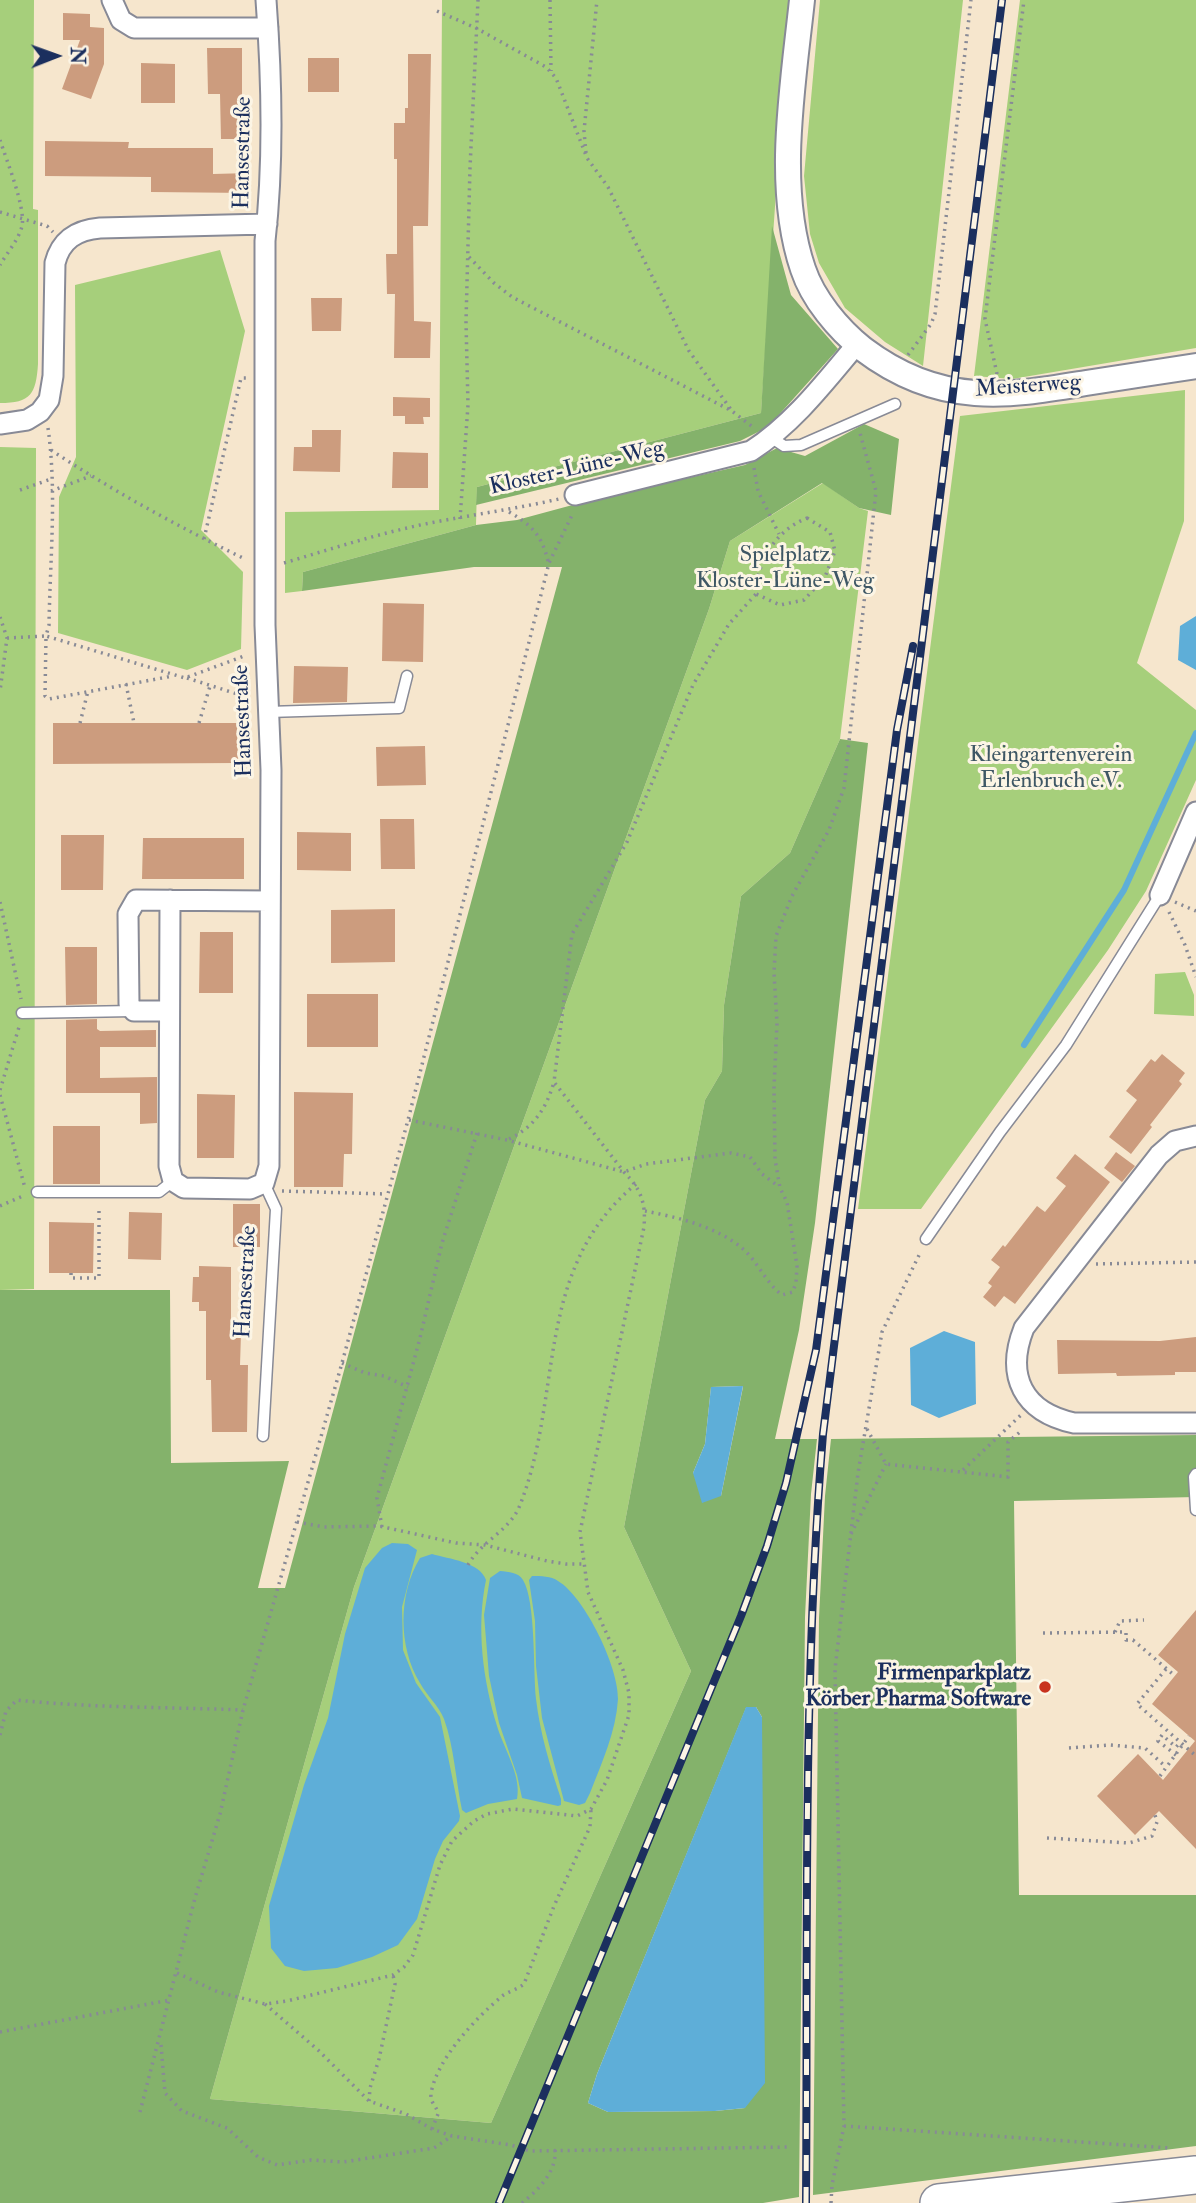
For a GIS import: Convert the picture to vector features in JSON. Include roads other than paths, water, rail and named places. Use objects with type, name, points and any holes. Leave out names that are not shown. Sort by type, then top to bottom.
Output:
[{"type":"highway","points":[[939,2203],[1189,2162]]},
{"type":"street","points":[[113,0],[121,20],[134,28],[268,28]]},
{"type":"street","name":"Hansestraße","points":[[264,1183],[269,1166],[270,901],[265,564],[267,224],[271,104],[267,0]]},
{"type":"street","name":"Meisterweg","points":[[802,0],[789,144],[788,204],[803,270],[827,311],[857,344],[897,371],[940,388],[977,394],[1048,390],[1196,366]]},
{"type":"street","points":[[0,424],[19,423],[34,417],[49,400],[53,376],[53,279],[58,253],[65,242],[80,231],[100,228],[267,224]]},
{"type":"street","name":"Kloster-Lüne-Weg","points":[[582,494],[751,451],[772,438],[857,344]]},
{"type":"street","points":[[1160,895],[1196,813]]},
{"type":"street","points":[[170,1011],[134,1011],[129,1003],[128,914],[136,900],[270,901]]},
{"type":"street","points":[[170,900],[169,1166],[173,1181],[184,1188],[250,1189],[264,1183]]},
{"type":"street","points":[[1196,1136],[1175,1141],[1159,1155],[1024,1328],[1018,1342],[1016,1359],[1019,1377],[1038,1409],[1074,1423],[1196,1423]]},
{"type":"lane","points":[[772,438],[784,446],[793,447],[895,404]]},
{"type":"lane","points":[[268,705],[399,708],[407,676]]},
{"type":"lane","points":[[926,1240],[1000,1132],[1066,1045],[1160,895]]},
{"type":"lane","points":[[22,1013],[134,1011]]},
{"type":"lane","points":[[37,1192],[159,1192],[173,1181]]},
{"type":"lane","name":"Hansestraße","points":[[263,1436],[276,1209],[264,1183]]},
{"type":"lane","points":[[1196,1474],[1196,1510]]},
{"type":"water","points":[[1196,616],[1196,670],[1178,660],[1180,626]]},
{"type":"water","points":[[944,1331],[975,1342],[976,1404],[939,1418],[911,1405],[910,1348]]},
{"type":"water","points":[[743,1386],[721,1496],[702,1503],[693,1473],[705,1444],[711,1387]]},
{"type":"water","points":[[392,1543],[408,1544],[417,1550],[402,1607],[403,1650],[416,1683],[440,1717],[459,1821],[443,1841],[435,1859],[417,1919],[398,1945],[337,1968],[304,1971],[285,1966],[271,1948],[269,1906],[304,1785],[328,1718],[345,1634],[365,1568],[382,1548]]},
{"type":"water","points":[[432,1554],[471,1565],[483,1574],[486,1580],[482,1654],[497,1726],[517,1781],[517,1799],[488,1804],[466,1813],[462,1810],[453,1752],[444,1719],[413,1669],[405,1637],[405,1604],[413,1572],[420,1558]]},
{"type":"water","points":[[500,1571],[519,1575],[527,1590],[532,1619],[538,1712],[561,1799],[561,1805],[558,1806],[522,1798],[499,1723],[489,1676],[484,1615],[490,1578]]},
{"type":"water","points":[[532,1576],[555,1579],[579,1602],[599,1634],[617,1686],[617,1711],[608,1747],[585,1803],[579,1805],[564,1801],[542,1718],[536,1666],[535,1621],[529,1580]]},
{"type":"water","points":[[746,1707],[756,1707],[762,1717],[765,2083],[745,2108],[715,2111],[608,2112],[588,2103],[597,2074]]},
{"type":"waterway","points":[[1024,1045],[1124,890],[1196,733]]},
{"type":"railway","points":[[806,2203],[809,1722],[816,1530],[823,1434],[1002,0]]},
{"type":"railway","points":[[499,2203],[741,1616],[767,1546],[786,1483],[816,1350],[897,730],[913,646]]},
{"type":"place","name":"Firmenparkplatz Körber Pharma Software","points":[[1045,1687]]},
{"type":"park label","name":"Spielplatz Kloster-Lüne-Weg","points":[[785,569]]},
{"type":"park label","name":"Kleingartenverein Erlenbruch e.V.","points":[[1051,769]]}]
